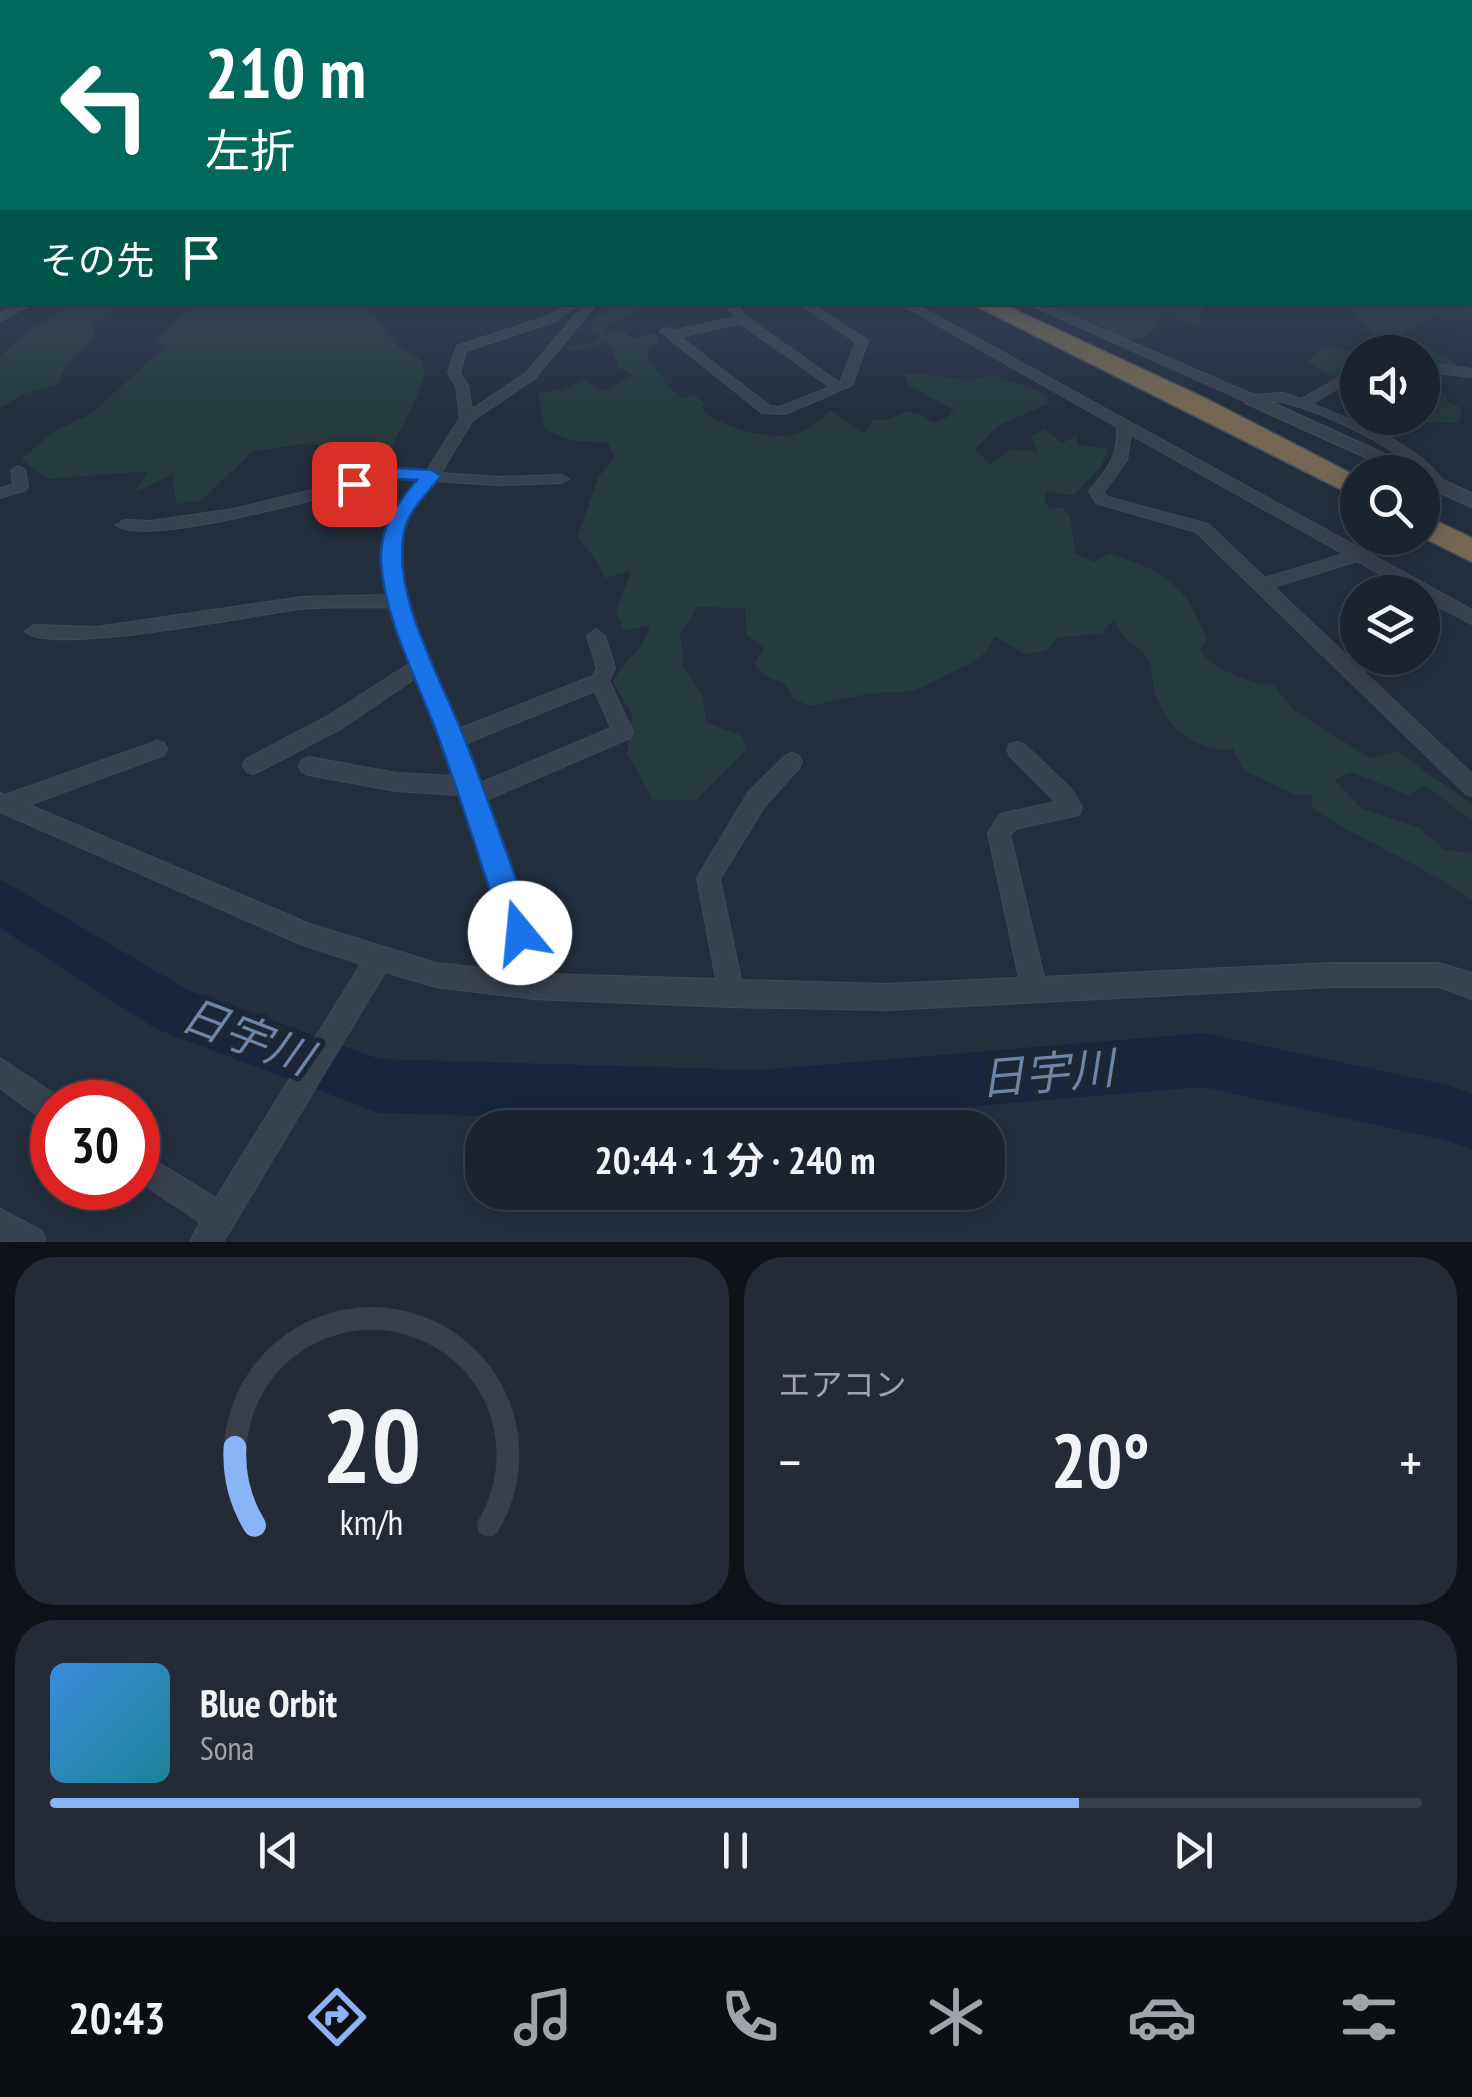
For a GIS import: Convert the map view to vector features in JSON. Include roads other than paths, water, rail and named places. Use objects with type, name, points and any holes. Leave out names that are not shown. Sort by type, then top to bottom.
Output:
[{"type":"highway","points":[[985,305],[1196,404],[1340,480]]},
{"type":"highway","points":[[1011,305],[1160,373],[1340,463]]},
{"type":"highway","points":[[1440,502],[1472,534]]},
{"type":"highway","points":[[1440,533],[1472,550]]},
{"type":"street","points":[[0,318],[25,305]]},
{"type":"street","points":[[467,418],[462,386],[454,373],[461,348],[481,337],[560,314],[572,305]]},
{"type":"street","points":[[534,986],[513,906],[400,601],[392,562],[394,531],[407,504],[432,476],[467,418],[530,376],[590,305]]},
{"type":"street","points":[[731,305],[742,319],[839,388]]},
{"type":"street","points":[[742,319],[669,333],[766,410],[781,411],[846,385],[862,342],[806,305]]},
{"type":"street","points":[[908,305],[1340,542]]},
{"type":"street","points":[[1048,307],[1376,455]]},
{"type":"street","points":[[1440,369],[1472,373]]},
{"type":"street","points":[[1302,404],[1340,382]]},
{"type":"street","points":[[1252,399],[1283,397],[1356,427],[1407,455]]},
{"type":"street","points":[[1124,422],[1127,448],[1113,474],[1096,491],[1101,500],[1202,528],[1472,787]]},
{"type":"street","points":[[0,493],[21,487],[18,470]]},
{"type":"street","points":[[124,525],[151,526],[233,514],[394,474],[498,481],[562,479]]},
{"type":"street","points":[[1440,493],[1472,501]]},
{"type":"street","points":[[1262,585],[1359,555]]},
{"type":"street","points":[[1364,555],[1472,618]]},
{"type":"street","points":[[34,631],[96,633],[302,603],[400,601]]},
{"type":"street","points":[[453,740],[600,681],[606,668],[596,636]]},
{"type":"street","points":[[252,765],[335,722],[422,664]]},
{"type":"street","points":[[308,766],[470,791],[622,732],[600,681]]},
{"type":"street","points":[[2,803],[157,750]]},
{"type":"street","points":[[1017,750],[1066,797],[1071,808],[1008,820],[999,833],[1034,989]]},
{"type":"street","points":[[730,994],[708,878],[756,800],[792,762]]},
{"type":"street","points":[[2,803],[310,936],[436,975],[534,986],[886,997],[1330,975],[1439,975],[1472,986]]},
{"type":"street","points":[[160,1183],[213,1230],[378,960]]},
{"type":"street","points":[[0,1071],[30,1093]]},
{"type":"street","points":[[0,1224],[30,1242]]},
{"type":"waterway","name":"日宇川","points":[[0,901],[174,1011],[379,1086],[759,1097],[1203,1060],[1444,1112],[1472,1122]]}]
